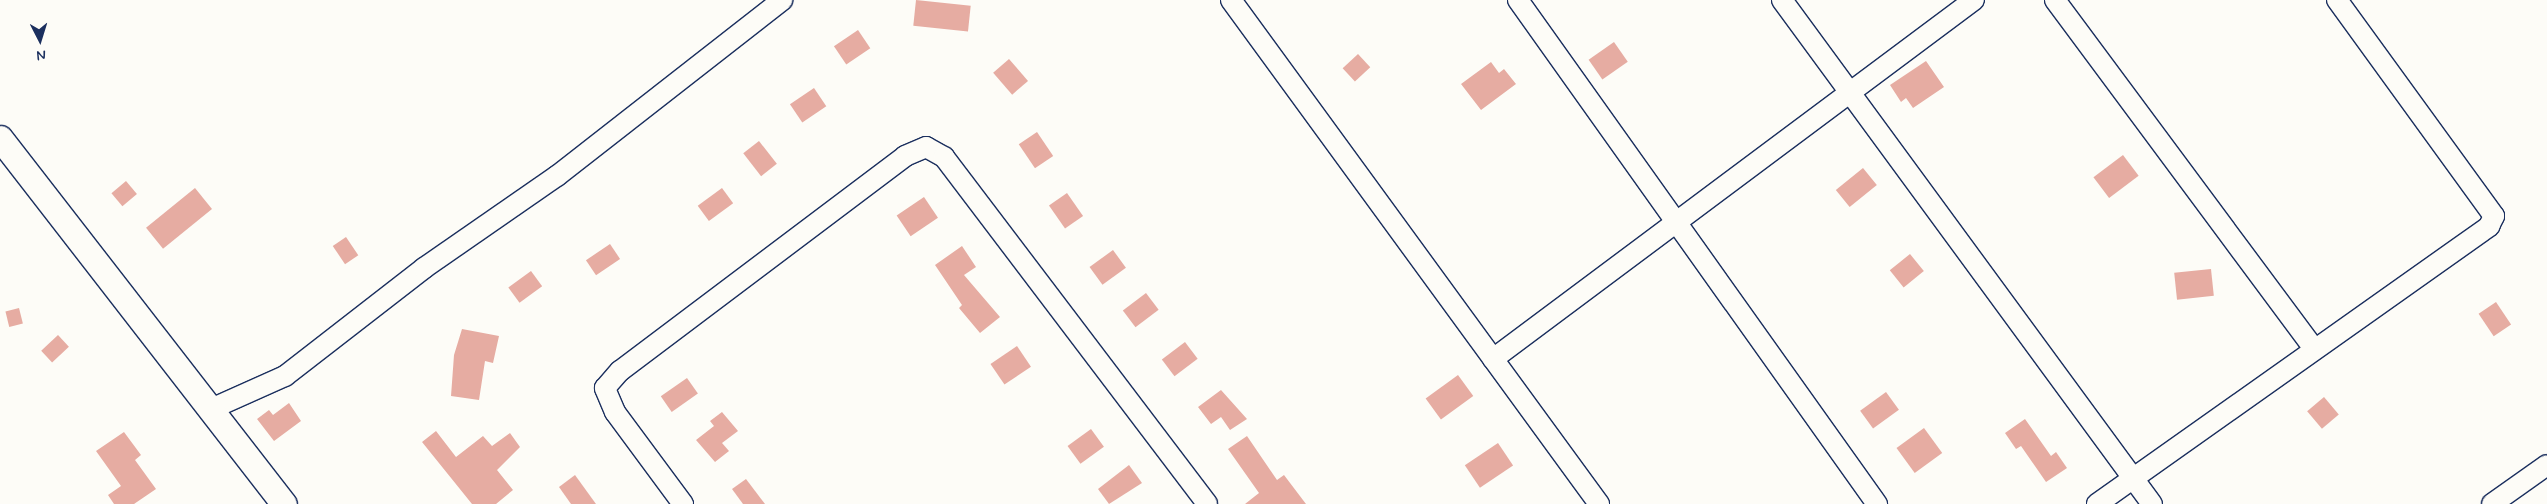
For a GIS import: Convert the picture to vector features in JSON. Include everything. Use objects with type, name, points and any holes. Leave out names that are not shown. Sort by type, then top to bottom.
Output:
[{"type":"street","points":[[211,409],[285,376],[424,268],[557,176],[782,0]]},
{"type":"street","points":[[1231,0],[1599,504]]},
{"type":"street","points":[[1518,0],[1877,504]]},
{"type":"street","points":[[1782,0],[2152,504]]},
{"type":"street","points":[[1493,359],[1852,93],[1974,0]]},
{"type":"street","points":[[2055,0],[2313,348]]},
{"type":"street","points":[[2097,504],[2313,348],[2488,226],[2494,216],[2337,0]]},
{"type":"street","points":[[0,138],[284,504]]},
{"type":"street","points":[[683,504],[615,412],[605,388],[620,371],[881,174],[926,147],[944,157],[1207,504]]},
{"type":"street","points":[[2492,504],[2547,465]]},
{"type":"building","points":[[916,0],[971,6],[968,32],[913,26]]},
{"type":"building","points":[[858,30],[870,48],[846,64],[834,46]]},
{"type":"building","points":[[1614,42],[1628,62],[1602,79],[1589,60]]},
{"type":"building","points":[[1358,54],[1370,67],[1355,81],[1343,68]]},
{"type":"building","points":[[1009,59],[1028,81],[1012,95],[993,73]]},
{"type":"building","points":[[1926,61],[1944,87],[1913,108],[1906,98],[1901,102],[1890,85]]},
{"type":"building","points":[[1491,62],[1499,73],[1504,69],[1516,84],[1481,110],[1461,84]]},
{"type":"building","points":[[814,88],[826,106],[802,122],[790,104]]},
{"type":"building","points":[[1037,132],[1053,156],[1035,168],[1019,144]]},
{"type":"building","points":[[759,141],[777,164],[761,176],[743,153]]},
{"type":"building","points":[[2123,155],[2139,176],[2109,198],[2093,177]]},
{"type":"building","points":[[1863,168],[1877,185],[1850,207],[1836,190]]},
{"type":"building","points":[[126,181],[137,194],[122,206],[111,193]]},
{"type":"building","points":[[195,188],[212,209],[163,249],[146,228]]},
{"type":"building","points":[[722,188],[733,203],[709,221],[698,206]]},
{"type":"building","points":[[1067,193],[1083,216],[1065,229],[1049,206]]},
{"type":"building","points":[[924,197],[938,218],[911,236],[897,215]]},
{"type":"building","points":[[346,237],[358,255],[345,264],[333,246]]},
{"type":"building","points":[[610,244],[620,259],[596,275],[586,260]]},
{"type":"building","points":[[962,246],[976,267],[964,275],[1000,317],[980,333],[959,308],[962,305],[935,265]]},
{"type":"building","points":[[1113,250],[1126,268],[1102,285],[1090,267]]},
{"type":"building","points":[[1910,254],[1924,271],[1904,287],[1890,270]]},
{"type":"building","points":[[2211,269],[2214,296],[2177,300],[2174,273]]},
{"type":"building","points":[[531,271],[542,286],[520,303],[508,287]]},
{"type":"building","points":[[1146,293],[1159,310],[1135,327],[1123,310]]},
{"type":"building","points":[[2496,302],[2511,324],[2494,336],[2479,314]]},
{"type":"building","points":[[19,308],[23,324],[9,327],[5,311]]},
{"type":"building","points":[[462,329],[499,336],[493,363],[485,361],[479,400],[451,396],[454,355]]},
{"type":"building","points":[[58,335],[69,347],[52,362],[41,351]]},
{"type":"building","points":[[1185,342],[1198,359],[1174,376],[1162,359]]},
{"type":"building","points":[[1017,346],[1031,367],[1004,385],[990,364]]},
{"type":"building","points":[[1458,375],[1473,396],[1441,420],[1426,399]]},
{"type":"building","points":[[687,378],[698,394],[672,412],[661,396]]},
{"type":"building","points":[[1221,390],[1247,419],[1230,430],[1221,417],[1211,424],[1198,407]]},
{"type":"building","points":[[1886,392],[1899,410],[1873,429],[1860,411]]},
{"type":"building","points":[[2324,397],[2339,415],[2322,429],[2307,411]]},
{"type":"building","points":[[289,403],[301,421],[274,441],[257,419],[269,410],[273,415]]},
{"type":"building","points":[[722,412],[738,431],[722,443],[729,451],[715,462],[696,440],[714,426],[710,421]]},
{"type":"building","points":[[2025,419],[2051,456],[2056,452],[2067,468],[2046,482],[2021,446],[2016,449],[2005,433]]},
{"type":"building","points":[[1924,428],[1942,453],[1915,473],[1896,448]]},
{"type":"building","points":[[1091,429],[1104,447],[1080,464],[1068,446]]},
{"type":"building","points":[[436,431],[456,457],[483,436],[492,446],[510,433],[520,447],[497,470],[513,490],[496,504],[472,504],[422,442]]},
{"type":"building","points":[[124,432],[141,455],[135,460],[156,489],[134,504],[114,504],[108,495],[121,486],[96,451]]},
{"type":"building","points":[[1247,436],[1277,480],[1284,475],[1306,504],[1245,504],[1259,493],[1228,449]]},
{"type":"building","points":[[1498,443],[1513,465],[1480,488],[1465,465]]},
{"type":"building","points":[[1129,465],[1142,483],[1109,504],[1098,489]]},
{"type":"building","points":[[575,475],[596,504],[571,504],[559,487]]},
{"type":"building","points":[[746,479],[765,504],[743,504],[732,489]]}]
